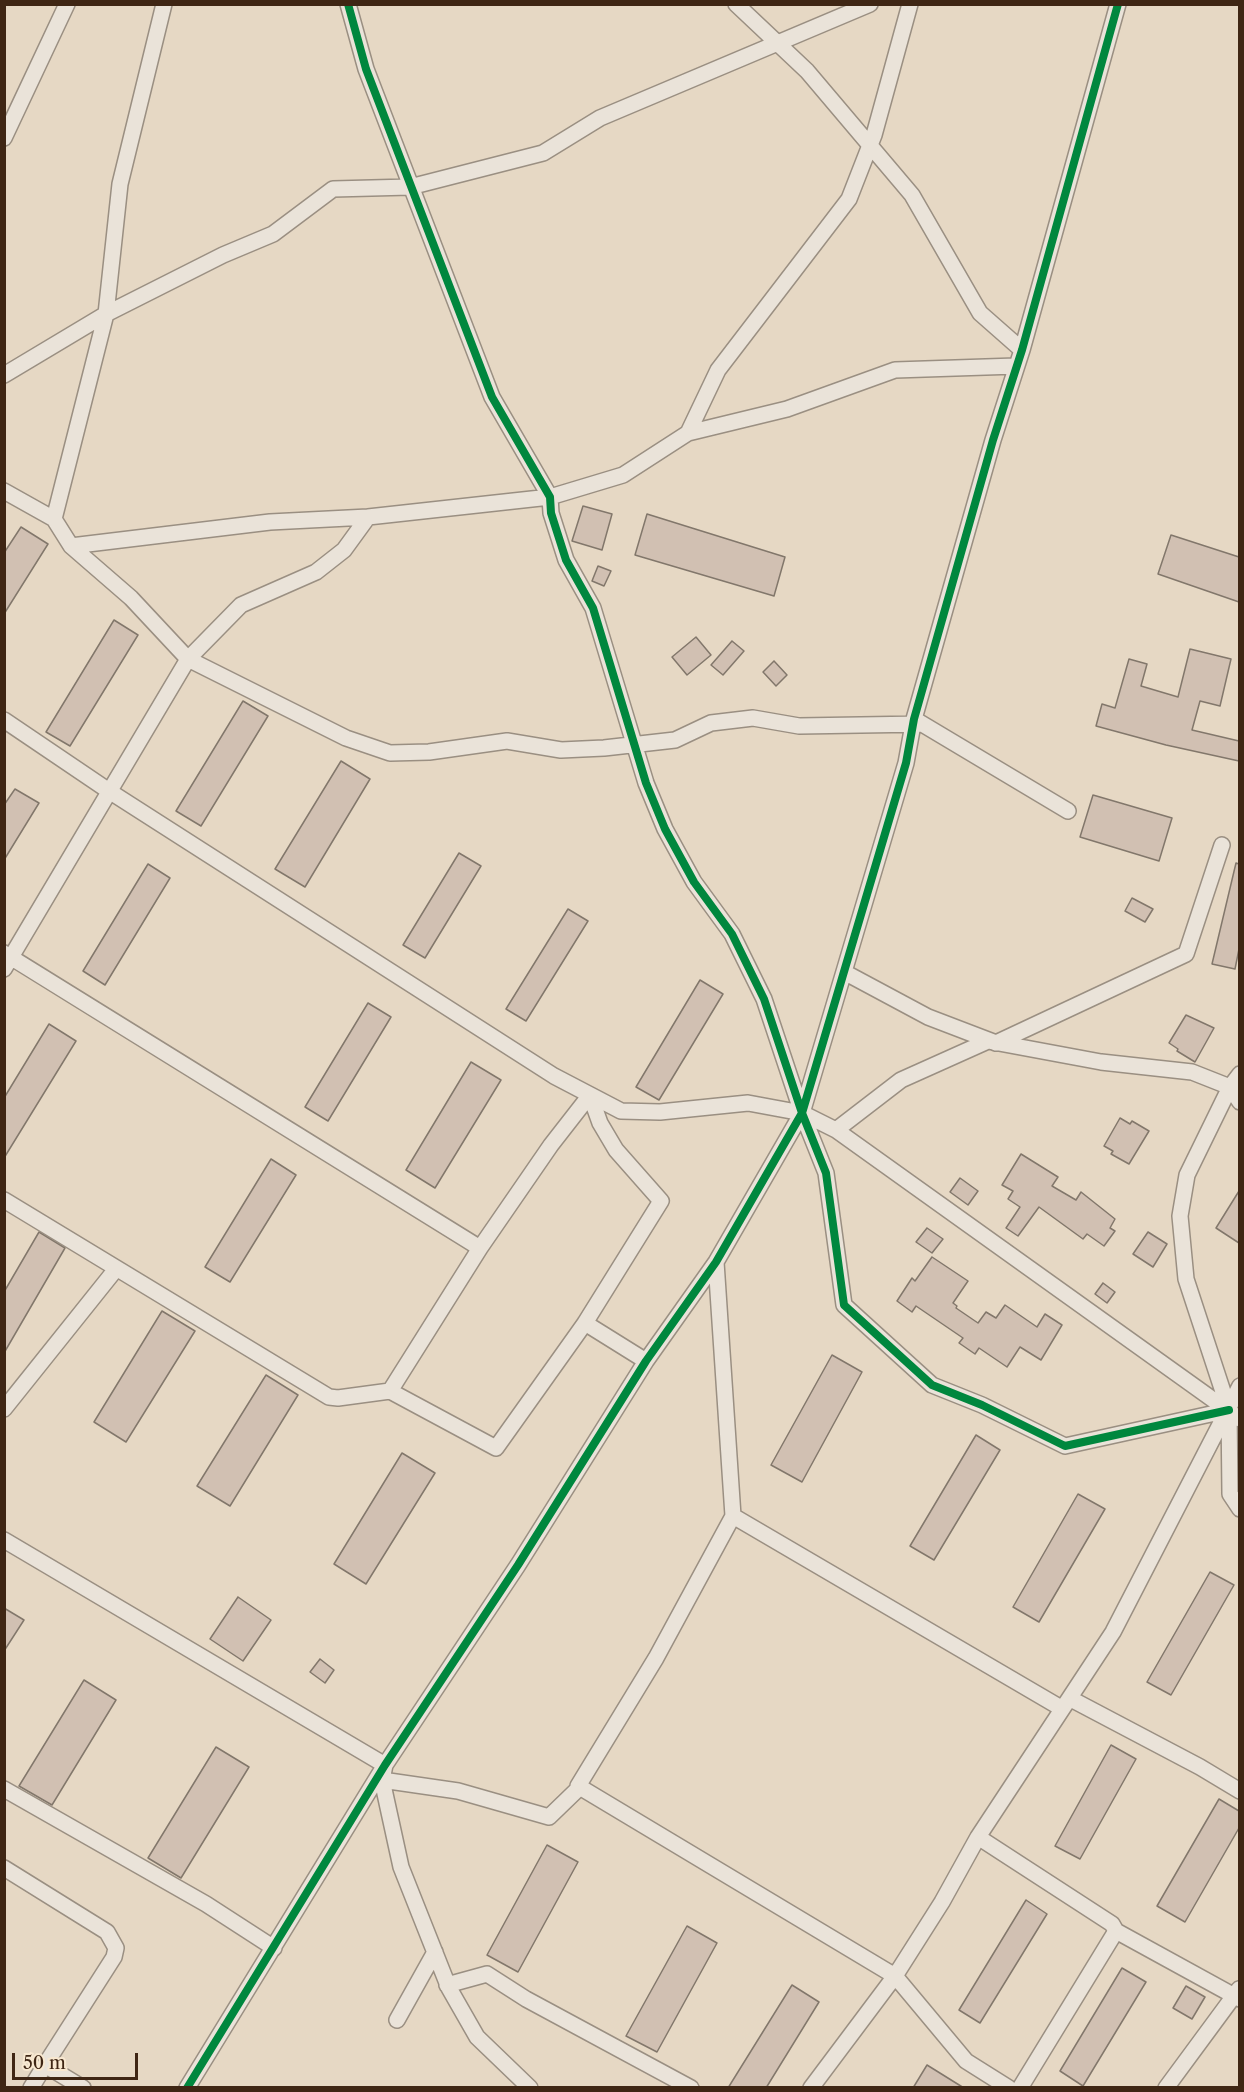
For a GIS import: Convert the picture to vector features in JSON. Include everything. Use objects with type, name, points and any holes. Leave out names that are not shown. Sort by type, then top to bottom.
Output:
[{"type":"street","points":[[4,138],[68,4]]},
{"type":"street","points":[[54,519],[106,314],[120,184],[164,4]]},
{"type":"street","points":[[348,4],[366,69],[492,397],[550,497],[551,513],[566,560],[593,608],[637,744],[646,783],[665,830],[694,882],[732,934],[764,999],[802,1113],[826,1173],[844,1305],[932,1385],[982,1405],[1065,1446],[1234,1415]]},
{"type":"street","points":[[736,4],[807,71],[912,195],[980,313],[1022,350]]},
{"type":"street","points":[[4,375],[106,314],[223,255],[273,234],[333,189],[410,187],[543,153],[600,118],[779,45],[870,4]]},
{"type":"street","points":[[688,434],[718,370],[849,199],[870,146],[910,4]]},
{"type":"street","points":[[187,2088],[646,1361],[716,1262],[802,1113],[906,763],[1118,4]]},
{"type":"street","points":[[71,546],[270,522],[368,517],[550,497],[623,475],[688,434],[787,409],[895,370],[1016,366]]},
{"type":"street","points":[[4,491],[54,519],[71,546],[131,598],[188,659],[346,738],[390,753],[429,752],[507,741],[561,750],[637,744],[675,740],[711,723],[753,718],[799,726],[916,723],[1068,811]]},
{"type":"street","points":[[368,517],[344,550],[316,572],[241,605],[188,659],[7,960],[480,1248]]},
{"type":"street","points":[[4,720],[110,791],[555,1076],[621,1111],[660,1112],[748,1103],[802,1113],[836,1130],[1234,1415]]},
{"type":"street","points":[[844,972],[928,1017],[996,1043],[1186,954],[1222,845]]},
{"type":"street","points":[[836,1130],[902,1080],[988,1041],[1101,1062],[1192,1072],[1230,1087],[1239,1102]]},
{"type":"street","points":[[811,2088],[895,1976],[942,1902],[978,1837],[1113,1632],[1234,1415],[1186,1279],[1180,1216],[1187,1174],[1230,1087],[1239,1074]]},
{"type":"street","points":[[390,1391],[480,1248],[551,1145],[590,1095]]},
{"type":"street","points":[[4,1200],[329,1397],[338,1398],[390,1391],[496,1448],[585,1323],[662,1201],[616,1150],[600,1123],[590,1095]]},
{"type":"street","points":[[4,1540],[384,1773],[549,1817],[579,1788],[656,1658],[733,1516],[716,1262]]},
{"type":"street","points":[[4,1409],[116,1269]]},
{"type":"street","points":[[585,1323],[646,1361]]},
{"type":"street","points":[[1239,1386],[1234,1415],[1230,1494],[1239,1509]]},
{"type":"street","points":[[733,1516],[1066,1703],[1200,1767],[1239,1791]]},
{"type":"street","points":[[384,1773],[401,1867],[447,1985],[477,2037],[531,2088]]},
{"type":"street","points":[[579,1788],[895,1976],[966,2061],[1009,2088]]},
{"type":"street","points":[[4,1789],[206,1904],[274,1948]]},
{"type":"street","points":[[978,1837],[1112,1924],[1116,1931],[1238,1995],[1166,2088]]},
{"type":"street","points":[[4,1868],[107,1932],[116,1948],[114,1958],[30,2088]]},
{"type":"street","points":[[1020,2088],[1116,1931]]},
{"type":"street","points":[[397,2019],[435,1952]]},
{"type":"street","points":[[447,1985],[487,1974],[526,1999],[692,2088]]},
{"type":"street","points":[[45,2065],[82,2087]]},
{"type":"building","points":[[583,506],[612,514],[602,550],[572,541]]},
{"type":"building","points":[[647,514],[785,557],[774,596],[635,555]]},
{"type":"building","points":[[21,527],[48,544],[4,614],[4,553]]},
{"type":"building","points":[[1171,535],[1239,557],[1239,602],[1158,574]]},
{"type":"building","points":[[598,566],[611,571],[604,586],[592,581]]},
{"type":"building","points":[[114,620],[138,635],[70,746],[46,732]]},
{"type":"building","points":[[696,637],[711,655],[687,675],[672,657]]},
{"type":"building","points":[[732,641],[744,651],[723,675],[711,665]]},
{"type":"building","points":[[1190,649],[1231,659],[1220,706],[1200,701],[1192,730],[1239,741],[1239,761],[1166,745],[1096,726],[1102,704],[1115,708],[1129,659],[1147,664],[1141,686],[1178,697]]},
{"type":"building","points":[[774,661],[787,675],[776,686],[763,672]]},
{"type":"building","points":[[243,701],[268,716],[201,826],[176,811]]},
{"type":"building","points":[[341,761],[370,779],[305,887],[275,869]]},
{"type":"building","points":[[15,789],[39,803],[4,860],[4,805]]},
{"type":"building","points":[[1093,795],[1172,818],[1159,861],[1080,837]]},
{"type":"building","points":[[459,853],[481,866],[425,958],[403,945]]},
{"type":"building","points":[[1236,863],[1239,864],[1239,949],[1235,969],[1212,964]]},
{"type":"building","points":[[148,864],[170,878],[105,985],[83,971]]},
{"type":"building","points":[[1132,898],[1153,909],[1145,922],[1125,911]]},
{"type":"building","points":[[568,909],[588,921],[526,1021],[506,1009]]},
{"type":"building","points":[[700,980],[723,994],[659,1100],[636,1087]]},
{"type":"building","points":[[368,1003],[391,1017],[328,1121],[305,1107]]},
{"type":"building","points":[[1186,1015],[1214,1028],[1195,1062],[1169,1043]]},
{"type":"building","points":[[49,1024],[76,1041],[4,1158],[4,1098]]},
{"type":"building","points":[[471,1062],[501,1080],[435,1188],[406,1170]]},
{"type":"building","points":[[1120,1118],[1130,1124],[1132,1121],[1149,1131],[1129,1164],[1111,1154],[1113,1151],[1104,1146]]},
{"type":"building","points":[[1021,1154],[1058,1177],[1052,1186],[1076,1200],[1081,1192],[1115,1219],[1110,1228],[1115,1231],[1104,1246],[1087,1234],[1083,1239],[1039,1207],[1018,1236],[1006,1228],[1020,1207],[1008,1199],[1013,1191],[1002,1185]]},
{"type":"building","points":[[271,1159],[296,1175],[230,1282],[205,1267]]},
{"type":"building","points":[[960,1178],[978,1191],[968,1205],[950,1192]]},
{"type":"building","points":[[1239,1191],[1239,1243],[1216,1228]]},
{"type":"building","points":[[927,1228],[943,1239],[932,1253],[916,1242]]},
{"type":"building","points":[[39,1232],[65,1248],[4,1353],[4,1292]]},
{"type":"building","points":[[1148,1232],[1167,1244],[1153,1267],[1133,1254]]},
{"type":"building","points":[[932,1257],[968,1281],[953,1303],[957,1306],[956,1308],[978,1323],[986,1312],[996,1318],[1005,1305],[1037,1327],[1045,1314],[1062,1325],[1041,1360],[1020,1347],[1007,1367],[979,1348],[975,1354],[959,1343],[963,1338],[916,1306],[912,1312],[897,1301],[912,1278],[915,1281]]},
{"type":"building","points":[[1103,1283],[1115,1292],[1107,1303],[1095,1294]]},
{"type":"building","points":[[162,1311],[195,1331],[126,1442],[94,1422]]},
{"type":"building","points":[[832,1355],[862,1372],[802,1482],[771,1465]]},
{"type":"building","points":[[266,1375],[298,1395],[230,1506],[197,1486]]},
{"type":"building","points":[[976,1435],[1000,1450],[934,1560],[910,1546]]},
{"type":"building","points":[[402,1453],[435,1473],[366,1584],[334,1564]]},
{"type":"building","points":[[1078,1494],[1105,1509],[1039,1622],[1013,1607]]},
{"type":"building","points":[[1210,1572],[1234,1585],[1171,1695],[1147,1682]]},
{"type":"building","points":[[238,1597],[271,1620],[243,1661],[210,1639]]},
{"type":"building","points":[[4,1608],[24,1620],[4,1651]]},
{"type":"building","points":[[320,1659],[334,1670],[325,1683],[310,1672]]},
{"type":"building","points":[[84,1680],[116,1700],[52,1805],[19,1786]]},
{"type":"building","points":[[1111,1745],[1136,1759],[1080,1859],[1055,1846]]},
{"type":"building","points":[[216,1747],[249,1767],[181,1878],[148,1858]]},
{"type":"building","points":[[1219,1799],[1239,1811],[1239,1828],[1185,1922],[1157,1906]]},
{"type":"building","points":[[547,1845],[578,1862],[518,1972],[487,1955]]},
{"type":"building","points":[[1026,1900],[1047,1914],[980,2023],[959,2010]]},
{"type":"building","points":[[687,1926],[717,1943],[657,2052],[626,2036]]},
{"type":"building","points":[[1122,1968],[1146,1982],[1083,2086],[1060,2071]]},
{"type":"building","points":[[792,1985],[819,2002],[766,2088],[728,2088]]},
{"type":"building","points":[[1186,1986],[1205,1997],[1192,2019],[1173,2008]]},
{"type":"building","points":[[927,2065],[964,2088],[913,2088]]},
{"type":"cycle path","points":[[348,4],[366,69],[492,397],[550,497],[551,513],[566,560],[593,608],[646,783],[665,829],[694,882],[732,934],[764,999],[802,1113],[826,1173],[844,1305],[932,1385],[982,1405],[1065,1446],[1229,1410]]},
{"type":"cycle path","points":[[187,2088],[385,1765],[518,1565],[646,1361],[716,1262],[802,1113],[906,763],[914,719],[993,440],[1022,350],[1118,4]]}]
